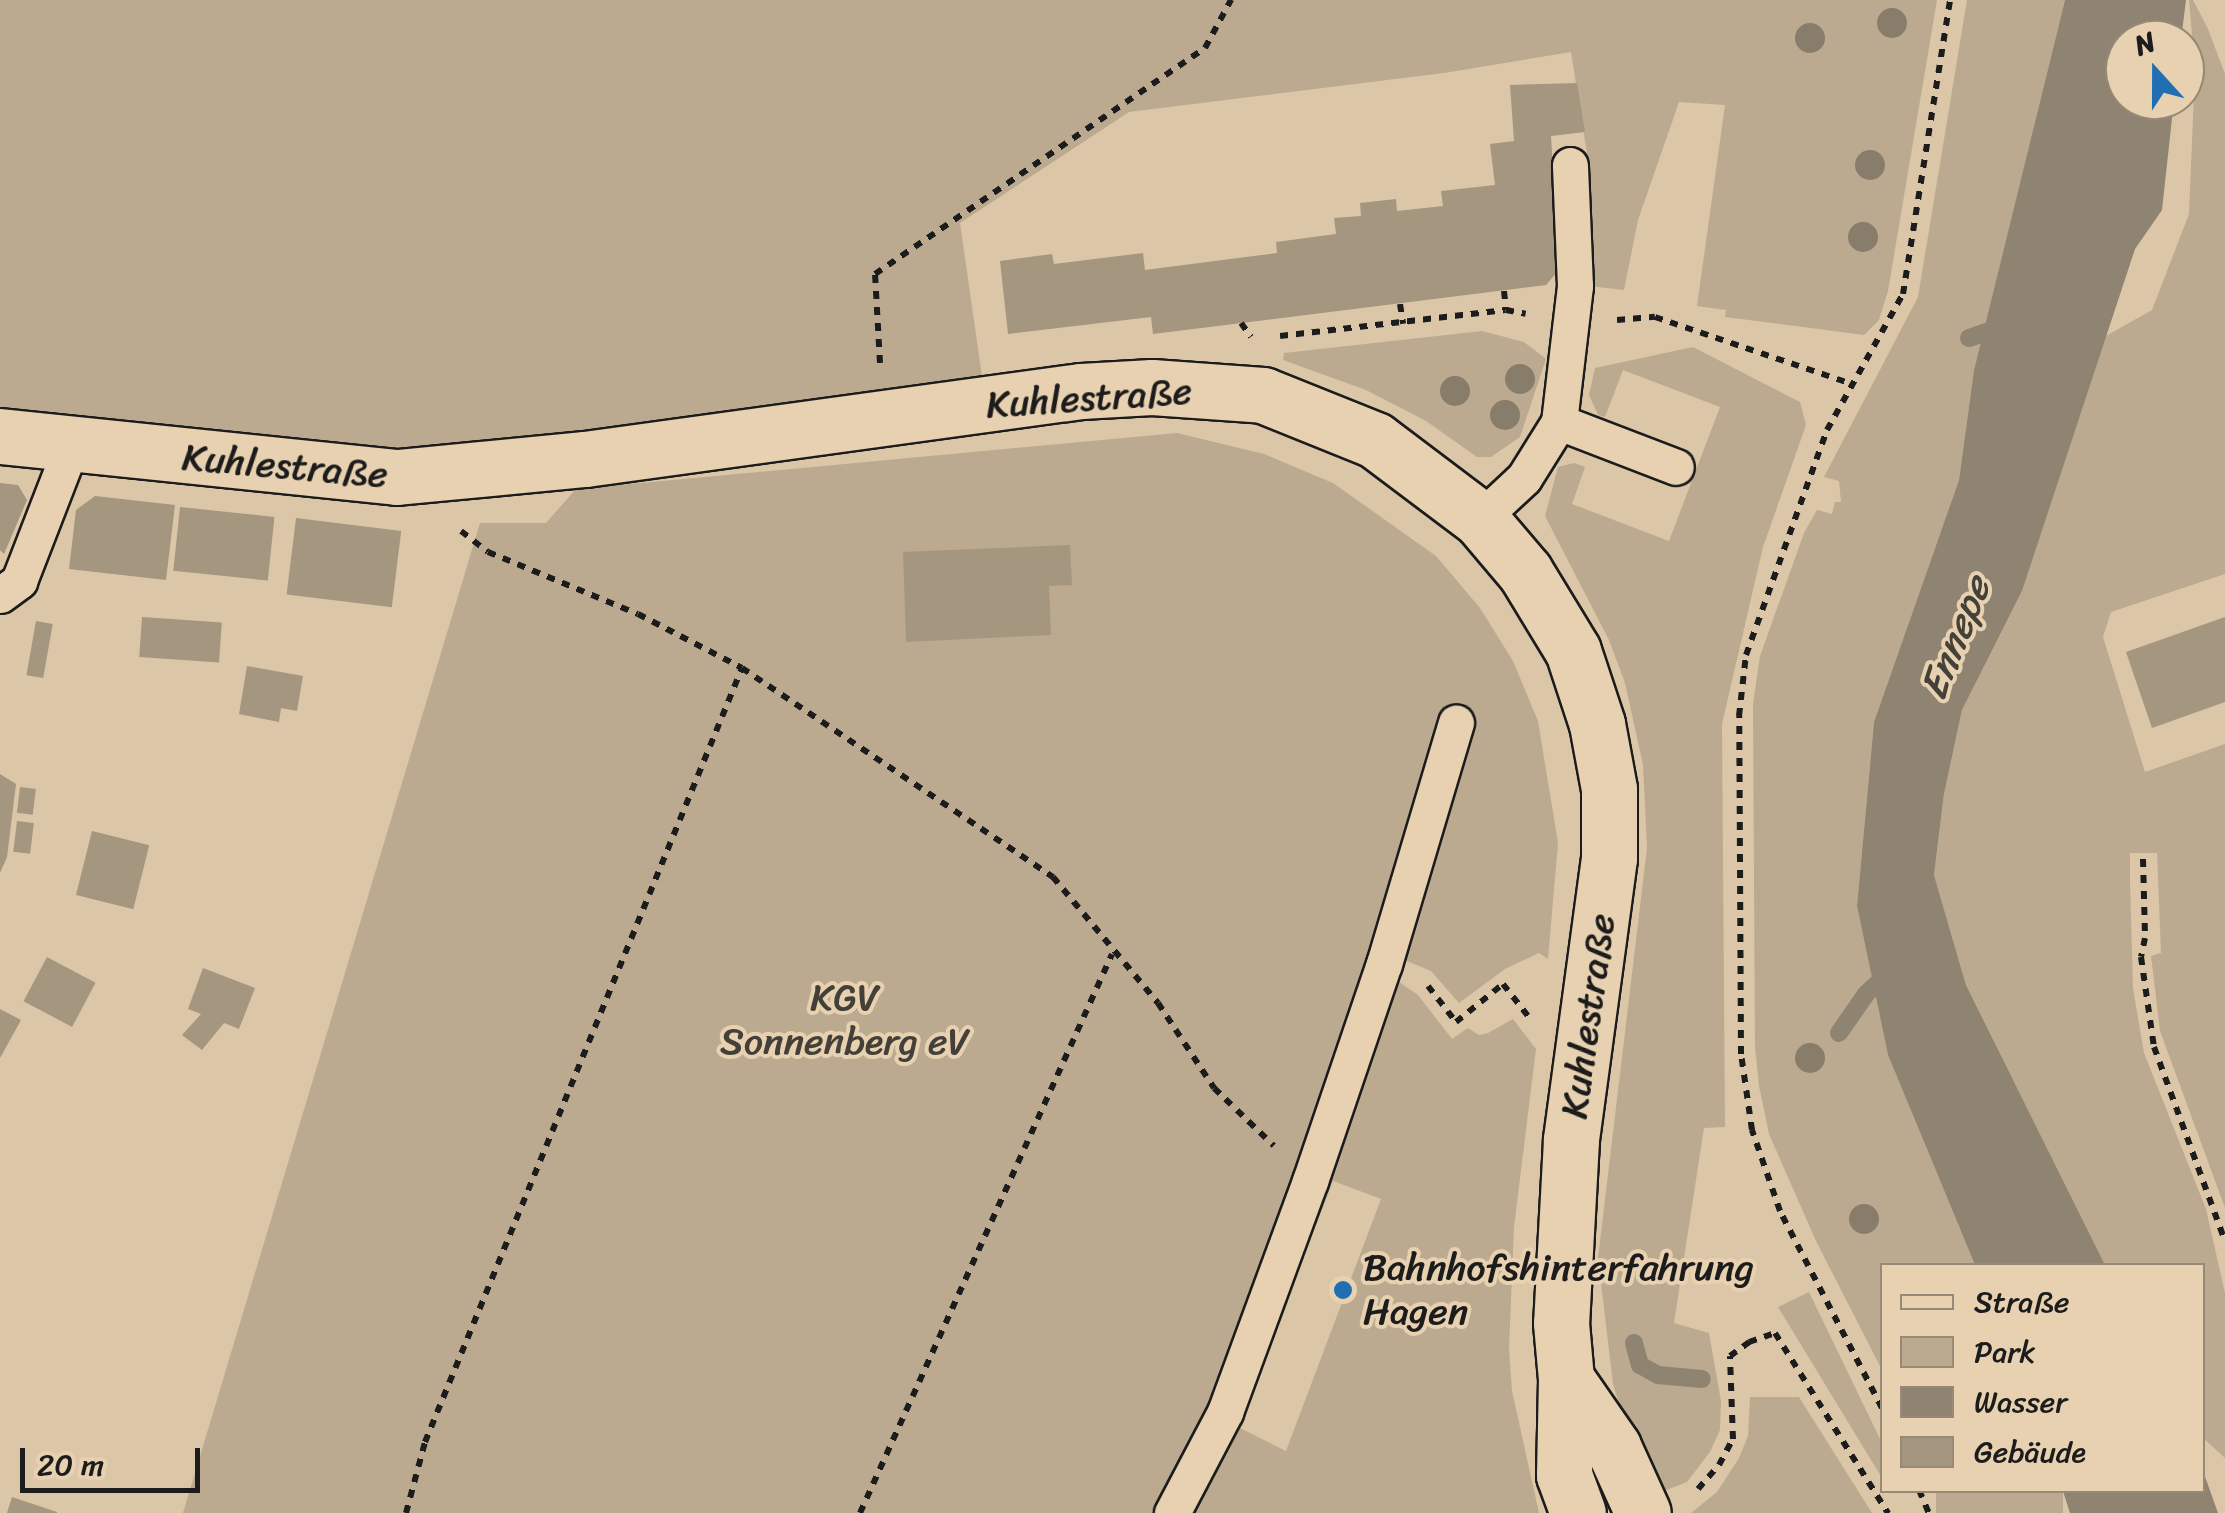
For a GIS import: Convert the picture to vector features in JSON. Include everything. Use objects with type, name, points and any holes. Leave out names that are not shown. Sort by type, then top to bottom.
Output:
[{"type":"street","name":"Kuhlestraße","points":[[0,436],[71,447],[397,477],[883,420],[1081,391],[1152,387],[1263,395],[1376,440],[1480,519],[1525,572],[1573,651],[1597,724],[1609,789],[1609,858],[1571,1140],[1561,1323],[1566,1379],[1564,1476],[1578,1513]]},
{"type":"street","name":"Kuhlestraße","points":[[1566,1379],[1613,1447],[1643,1513]]},
{"type":"lane","points":[[1480,519],[1524,478],[1559,422],[1572,324],[1570,165]]},
{"type":"lane","points":[[1559,422],[1676,468]]},
{"type":"lane","points":[[0,595],[18,581],[71,447]]},
{"type":"lane","points":[[1172,1513],[1225,1412],[1310,1181],[1384,964],[1456,722]]},
{"type":"path","points":[[883,420],[875,274],[1205,48],[1232,0]]},
{"type":"path","points":[[1880,1404],[1780,1211],[1752,1130],[1741,1054],[1739,732],[1746,655],[1826,430],[1903,294],[1950,0]]},
{"type":"path","points":[[1504,291],[1506,310]]},
{"type":"path","points":[[1400,304],[1403,324]]},
{"type":"path","points":[[1263,395],[1252,338],[1506,310],[1572,324],[1655,318],[1852,384]]},
{"type":"path","points":[[449,472],[452,522],[488,552],[638,614],[742,668],[1053,877],[1112,954],[1158,1004],[1214,1088],[1310,1181]]},
{"type":"path","points":[[406,1513],[425,1442],[742,668]]},
{"type":"path","points":[[2143,859],[2145,938],[2141,956],[2154,1047],[2225,1242]]},
{"type":"path","points":[[860,1513],[1112,954]]},
{"type":"path","points":[[1430,987],[1456,1022],[1503,984],[1532,1022]]},
{"type":"path","points":[[1694,1494],[1719,1466],[1732,1438],[1730,1356],[1749,1342],[1776,1333],[1888,1513]]},
{"type":"green space","points":[[0,0],[1937,0],[1888,291],[1879,320],[1864,335],[1725,317],[1726,310],[1697,306],[1725,105],[1679,102],[1638,220],[1624,290],[1589,286],[1589,166],[1571,52],[1444,73],[1129,112],[960,223],[986,404],[585,459],[0,436]]},
{"type":"green space","points":[[1967,0],[2065,0],[1974,370],[1959,480],[1874,722],[1857,906],[1888,1055],[1974,1263],[1880,1263],[1880,1366],[1816,1241],[1769,1134],[1759,1086],[1755,1047],[1753,704],[1760,656],[1804,533],[1817,510],[1832,514],[1835,502],[1841,502],[1839,481],[1824,477],[1918,297]]},
{"type":"green space","points":[[2189,0],[2193,0],[2203,20],[2191,20]]},
{"type":"green space","points":[[2205,23],[2225,74],[2225,574],[2111,612],[2103,637],[2145,772],[2225,744],[2225,1208],[2160,1031],[2151,956],[2161,953],[2157,853],[2130,853],[2130,881],[2133,988],[2144,1053],[2206,1209],[2225,1293],[2225,1458],[2205,1440],[2205,1263],[2104,1263],[1966,985],[1934,875],[1944,794],[1962,710],[2022,591],[2104,337],[2152,310],[2189,214],[2193,120],[2205,120]]},
{"type":"green space","points":[[1482,331],[1524,342],[1546,359],[1520,437],[1491,457],[1477,457],[1426,421],[1366,390],[1283,360],[1284,353]]},
{"type":"green space","points":[[1693,347],[1800,402],[1806,425],[1763,547],[1722,724],[1725,1127],[1704,1128],[1674,1323],[1709,1333],[1721,1401],[1720,1430],[1710,1452],[1687,1482],[1656,1494],[1629,1436],[1613,1384],[1598,1258],[1647,848],[1643,765],[1625,683],[1609,640],[1545,516],[1558,467],[1574,463],[1585,467],[1572,504],[1669,541],[1720,407],[1623,370],[1605,417],[1598,415],[1589,395],[1595,368]]},
{"type":"green space","name":"KGV Sonnenberg eV","points":[[1177,433],[1264,454],[1333,483],[1436,556],[1480,608],[1513,661],[1538,721],[1558,843],[1548,959],[1539,953],[1505,969],[1459,1003],[1431,971],[1407,961],[1399,982],[1418,995],[1452,1039],[1468,1028],[1479,1035],[1488,1033],[1513,1019],[1536,1049],[1514,1227],[1509,1349],[1512,1391],[1539,1513],[183,1513],[480,523],[546,523],[576,489]],"holes":[[[1333,1181],[1381,1199],[1286,1451],[1238,1427]]]},
{"type":"green space","points":[[1809,1292],[1880,1439],[1880,1475],[1778,1307]]},
{"type":"green space","points":[[1750,1397],[1799,1397],[1872,1513],[1691,1513],[1717,1492],[1739,1458],[1748,1436]]},
{"type":"green space","points":[[1936,1493],[2063,1493],[2063,1513],[1936,1513]]},
{"type":"water","name":"Ennepe","points":[[2065,0],[2186,0],[2184,20],[2105,20],[2105,120],[2172,120],[2162,210],[2135,249],[2022,591],[1962,710],[1944,794],[1934,875],[1966,985],[2104,1263],[1974,1263],[1888,1055],[1857,906],[1874,722],[1959,480],[1974,370]]},
{"type":"water","points":[[2205,1477],[2218,1513],[2070,1513],[2064,1493],[2205,1493]]},
{"type":"building","points":[[1577,83],[1585,132],[1551,136],[1559,270],[1546,285],[1153,334],[1151,317],[1008,334],[1000,261],[1052,254],[1054,264],[1143,253],[1145,270],[1277,253],[1276,242],[1336,234],[1334,218],[1361,216],[1360,203],[1396,199],[1397,211],[1443,206],[1441,191],[1495,185],[1490,144],[1514,141],[1510,85]]},
{"type":"building","points":[[0,483],[18,485],[27,500],[4,554],[0,550]]},
{"type":"building","points":[[95,496],[175,505],[166,580],[69,569],[76,510]]},
{"type":"building","points":[[180,507],[274,517],[268,581],[173,571]]},
{"type":"building","points":[[296,518],[401,531],[392,607],[287,594]]},
{"type":"building","points":[[1070,545],[1072,585],[1049,586],[1051,635],[906,642],[903,552]]},
{"type":"building","points":[[142,617],[222,623],[219,662],[139,657]]},
{"type":"building","points":[[2225,617],[2225,702],[2152,728],[2126,652]]},
{"type":"building","points":[[36,621],[53,624],[43,678],[26,675]]},
{"type":"building","points":[[247,666],[303,676],[297,711],[281,708],[279,722],[239,714]]},
{"type":"building","points":[[0,774],[16,784],[7,857],[0,873]]},
{"type":"building","points":[[20,787],[36,789],[33,815],[17,813]]},
{"type":"building","points":[[17,821],[34,823],[30,854],[13,852]]},
{"type":"building","points":[[92,831],[149,845],[133,909],[76,895]]},
{"type":"building","points":[[47,957],[96,983],[72,1027],[24,1001]]},
{"type":"building","points":[[203,968],[255,988],[239,1029],[224,1023],[202,1050],[182,1035],[201,1014],[188,1009]]},
{"type":"building","points":[[0,1009],[21,1020],[0,1058]]},
{"type":"building","points":[[12,1497],[57,1512],[57,1513],[7,1513]]},
{"type":"waterway","points":[[1969,338],[2007,325]]},
{"type":"waterway","points":[[1839,1033],[1866,994],[1890,972]]},
{"type":"waterway","points":[[1634,1343],[1640,1365],[1658,1375],[1702,1379]]},
{"type":"place","name":"Bahnhofshinterfahrung Hagen","points":[[1343,1290]]}]
